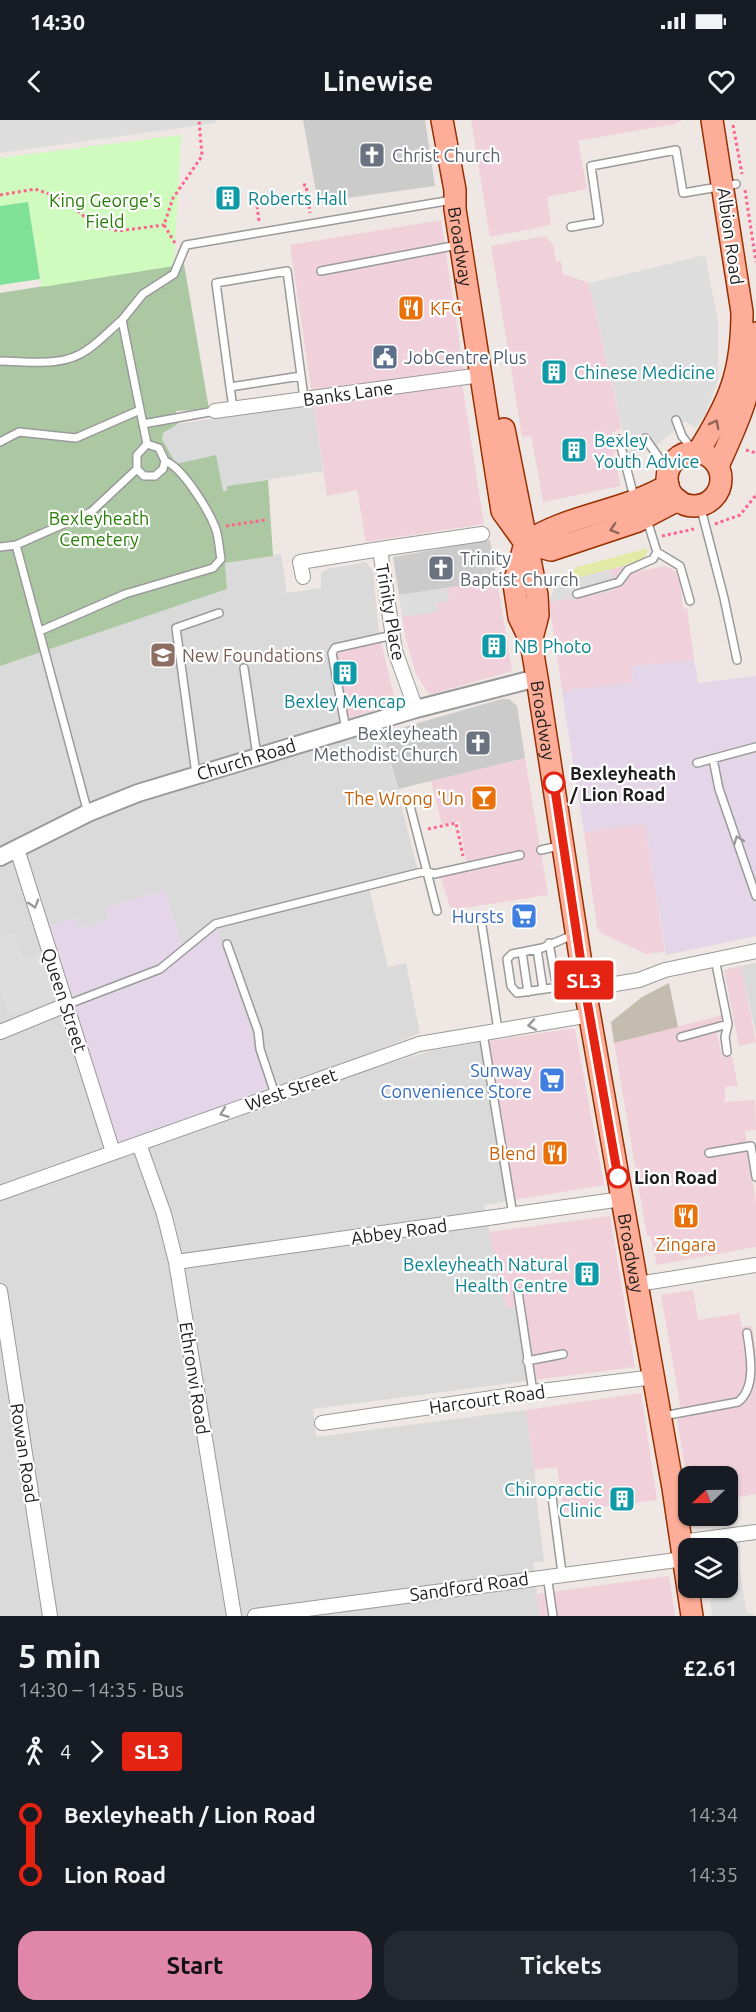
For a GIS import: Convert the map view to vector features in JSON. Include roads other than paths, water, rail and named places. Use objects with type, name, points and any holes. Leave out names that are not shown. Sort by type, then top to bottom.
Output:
[{"type":"main road","name":"Broadway","points":[[442,120],[502,511],[525,543]]},
{"type":"main road","name":"Broadway","points":[[455,120],[525,543],[514,584],[519,617],[531,642],[585,989],[638,1284],[680,1538]]},
{"type":"main road","name":"Albion Road","points":[[712,120],[730,186],[756,332],[755,366],[748,395],[741,417],[717,466]]},
{"type":"main road","name":"Albion Road","points":[[696,452],[735,382],[741,359],[742,312],[726,120]]},
{"type":"main road","points":[[525,543],[551,550],[641,510],[672,486],[679,457],[696,452],[714,460],[721,482],[712,498],[700,505],[687,505],[672,486]]},
{"type":"main road","name":"Broadway","points":[[689,1598],[692,1616]]},
{"type":"street","name":"Banks Lane","points":[[215,411],[481,375]]},
{"type":"street","name":"Trinity Place","points":[[303,577],[300,562],[482,534]]},
{"type":"street","name":"Trinity Place","points":[[380,549],[393,635],[402,674],[416,710]]},
{"type":"street","name":"Church Road","points":[[0,857],[88,813],[196,774],[416,710],[537,678]]},
{"type":"street","name":"Queen Street","points":[[17,849],[113,1152]]},
{"type":"street","points":[[585,989],[639,980],[665,970],[756,951]]},
{"type":"street","points":[[0,1032],[66,1005]]},
{"type":"street","name":"West Street","points":[[0,1193],[419,1044],[590,1015]]},
{"type":"street","name":"Ethronvi Road","points":[[139,1144],[164,1214],[176,1262],[234,1616]]},
{"type":"street","name":"Abbey Road","points":[[176,1262],[622,1199]]},
{"type":"street","points":[[638,1284],[756,1264]]},
{"type":"street","name":"Rowan Road","points":[[0,1291],[50,1616]]},
{"type":"street","name":"Harcourt Road","points":[[322,1423],[654,1377]]},
{"type":"street","name":"Sandford Road","points":[[731,1538],[756,1532]]},
{"type":"street","name":"Sandford Road","points":[[255,1616],[562,1573],[678,1551]]},
{"type":"lane","points":[[571,226],[599,222],[591,166],[676,150],[683,194],[730,186]]},
{"type":"lane","points":[[0,361],[48,362],[67,359],[86,351],[122,320],[143,294],[174,274],[186,245],[455,200]]},
{"type":"lane","points":[[321,270],[460,244]]},
{"type":"lane","points":[[233,408],[216,283],[287,271],[304,398]]},
{"type":"lane","points":[[122,320],[147,444]]},
{"type":"lane","points":[[230,387],[301,376]]},
{"type":"lane","points":[[0,442],[19,432],[76,438],[140,410]]},
{"type":"lane","points":[[143,424],[215,411]]},
{"type":"lane","points":[[676,420],[682,436],[696,452]]},
{"type":"lane","points":[[645,438],[672,486]]},
{"type":"lane","points":[[619,439],[626,474],[654,538],[657,552],[680,566],[690,601]]},
{"type":"lane","points":[[147,444],[159,448],[165,461],[163,469],[155,476],[144,476],[137,469],[137,455],[147,444]]},
{"type":"lane","points":[[40,631],[125,594],[213,568],[220,559],[216,528],[185,479],[173,464],[165,461]]},
{"type":"lane","points":[[0,547],[16,545],[91,512],[137,469]]},
{"type":"lane","points":[[700,505],[737,660]]},
{"type":"lane","points":[[16,545],[88,813]]},
{"type":"lane","points":[[577,594],[620,582],[628,570],[647,564],[657,552]]},
{"type":"lane","points":[[196,774],[176,628],[219,613]]},
{"type":"lane","points":[[346,730],[332,653],[335,648],[393,635]]},
{"type":"lane","points":[[244,668],[257,756]]},
{"type":"lane","points":[[697,763],[756,747]]},
{"type":"lane","points":[[713,759],[719,789],[756,896]]},
{"type":"lane","points":[[408,798],[437,911]]},
{"type":"lane","points":[[541,850],[563,845]]},
{"type":"lane","points":[[66,1005],[160,969],[215,924],[426,871],[434,874],[520,855]]},
{"type":"lane","points":[[482,926],[498,1030]]},
{"type":"lane","points":[[576,934],[537,949],[512,954],[507,959],[514,990],[517,993],[573,985],[585,989]]},
{"type":"lane","points":[[549,943],[557,988]]},
{"type":"lane","points":[[227,944],[258,1031],[260,1049],[275,1094]]},
{"type":"lane","points":[[537,949],[543,989]]},
{"type":"lane","points":[[522,951],[528,992]]},
{"type":"lane","points":[[715,959],[728,1024],[725,1036],[727,1052]]},
{"type":"lane","points":[[681,1037],[728,1024]]},
{"type":"lane","points":[[483,1033],[513,1215]]},
{"type":"lane","points":[[709,1153],[751,1146],[756,1177]]},
{"type":"lane","points":[[518,1292],[533,1392]]},
{"type":"lane","points":[[661,1417],[738,1402],[747,1397],[753,1386],[747,1333]]},
{"type":"lane","points":[[527,1361],[563,1354]]},
{"type":"lane","points":[[552,1497],[562,1573]]},
{"type":"lane","points":[[547,1575],[553,1616]]},
{"type":"place","name":"Christ Church","points":[[372,155]]},
{"type":"place","name":"Roberts Hall","points":[[228,198]]},
{"type":"place","name":"KFC","points":[[411,308]]},
{"type":"place","name":"JobCentre Plus","points":[[385,357]]},
{"type":"place","name":"Chinese Medicine","points":[[554,372]]},
{"type":"place","name":"Bexley Youth Advice","points":[[574,450]]},
{"type":"place","name":"Trinity Baptist Church","points":[[441,568]]},
{"type":"place","name":"NB Photo","points":[[494,646]]},
{"type":"place","name":"New Foundations","points":[[163,655]]},
{"type":"place","name":"Bexley Mencap","points":[[345,673]]},
{"type":"place","name":"Bexleyheath Methodist Church","points":[[478,743]]},
{"type":"place","name":"Bexleyheath / Lion Road","points":[[554,783]]},
{"type":"place","name":"The Wrong 'Un","points":[[484,798]]},
{"type":"place","name":"Hursts","points":[[524,916]]},
{"type":"place","name":"Sunway Convenience Store","points":[[552,1080]]},
{"type":"place","name":"Blend","points":[[555,1153]]},
{"type":"place","name":"Lion Road","points":[[618,1177]]},
{"type":"place","name":"Zingara","points":[[686,1216]]},
{"type":"place","name":"Bexleyheath Natural Health Centre","points":[[587,1274]]},
{"type":"place","name":"Chiropractic Clinic","points":[[622,1499]]},
{"type":"park label","name":"King George's Field","points":[[105,210]]},
{"type":"park label","name":"Bexleyheath Cemetery","points":[[99,528]]}]
